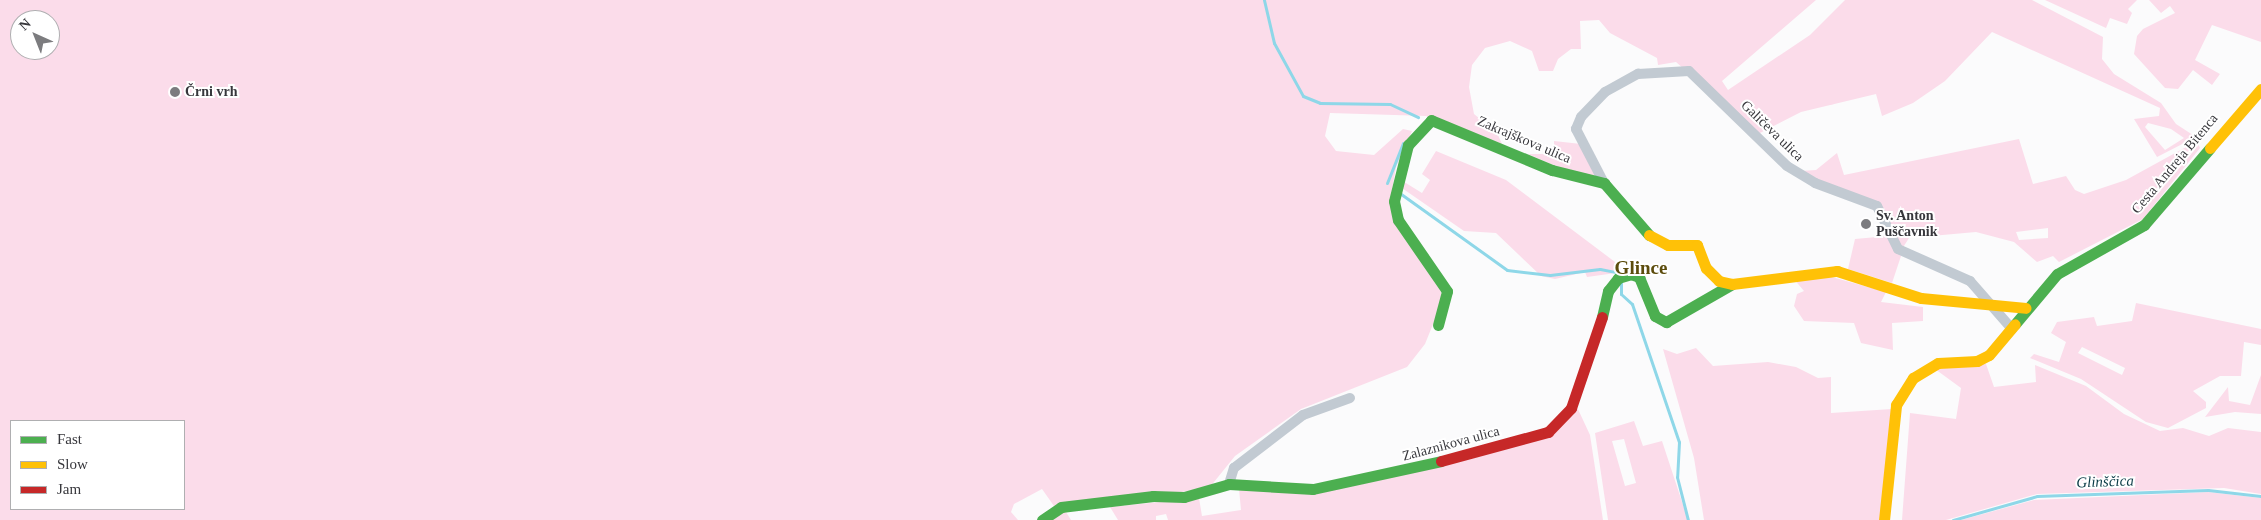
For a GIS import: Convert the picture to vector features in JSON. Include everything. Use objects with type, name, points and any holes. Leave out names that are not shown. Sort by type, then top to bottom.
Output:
[{"type":"street","name":"Galičeva ulica","points":[[1604,183],[1576,129],[1581,117],[1605,92],[1638,74],[1689,71],[1787,166],[1815,183],[1877,206],[1898,249],[1963,277],[1996,308]]},
{"type":"street","name":"Cesta Andreja Bitenca","points":[[1884,520],[1888,455],[1896,405],[1903,390],[1913,378],[1938,364],[1977,361],[1989,355],[2012,329],[2026,308],[2057,274],[2144,226],[2261,89]]},
{"type":"street","name":"Zakrajškova ulica","points":[[1438,325],[1447,291],[1398,220],[1394,201],[1408,145],[1423,125],[1431,120],[1442,123],[1552,170],[1604,183]]},
{"type":"street","points":[[1604,183],[1645,233],[1668,245],[1697,245],[1712,274],[1732,284],[1837,270],[1921,298],[1996,308],[2026,308]]},
{"type":"street","name":"Zalaznikova ulica","points":[[1042,520],[1061,507],[1153,496],[1184,498],[1229,484],[1313,489],[1342,485],[1548,432],[1574,401],[1608,291],[1618,278],[1631,274],[1639,277],[1655,316],[1666,322],[1732,284]]},
{"type":"street","points":[[1996,308],[2012,329]]},
{"type":"street","points":[[1229,484],[1234,468],[1303,415],[1350,398]]},
{"type":"shaded area","points":[[0,0],[1816,0],[1722,81],[1728,90],[1810,35],[1845,0],[2032,0],[2103,37],[2102,59],[2114,74],[2161,103],[2176,124],[2196,137],[2157,157],[2134,119],[2159,116],[2160,108],[1992,32],[1945,81],[1913,103],[1882,116],[1876,94],[1801,112],[1758,134],[1676,62],[1658,65],[1657,58],[1610,33],[1599,20],[1580,21],[1581,49],[1571,49],[1558,59],[1553,71],[1539,71],[1532,51],[1510,41],[1485,48],[1472,65],[1469,87],[1474,114],[1497,133],[1502,144],[1426,116],[1330,113],[1325,136],[1336,151],[1374,155],[1403,129],[1412,131],[1396,167],[1390,202],[1440,284],[1442,302],[1425,344],[1407,367],[1301,409],[1235,456],[1210,487],[1066,512],[1071,520],[1052,520],[1054,506],[1042,489],[1014,504],[1011,512],[1018,520],[0,520]],"holes":[[[2148,123],[2171,129],[2184,138],[2165,150],[2145,127]]]},
{"type":"shaded area","points":[[2045,0],[2137,0],[2128,9],[2132,13],[2127,24],[2110,18],[2106,28]]},
{"type":"shaded area","points":[[2149,0],[2261,0],[2261,42],[2212,25],[2195,60],[2220,74],[2212,85],[2193,70],[2178,89],[2165,88],[2134,54],[2137,36],[2143,29],[2175,13],[2170,6],[2161,13]]},
{"type":"shaded area","points":[[2019,139],[2033,184],[2066,176],[2075,190],[2084,194],[2126,180],[2197,141],[2200,148],[2143,219],[2059,262],[2053,256],[2037,262],[2014,242],[1976,232],[1909,238],[1902,249],[1883,210],[1801,171],[1816,170],[1837,153],[1844,175]],"holes":[[[2048,228],[2048,238],[2019,240],[2016,232]]]},
{"type":"shaded area","points":[[1554,141],[1581,144],[1597,175],[1579,176],[1528,154],[1543,154],[1554,148]]},
{"type":"shaded area","points":[[1436,151],[1506,180],[1619,265],[1623,272],[1587,277],[1585,272],[1555,279],[1541,276],[1496,233],[1464,231],[1399,186],[1401,180],[1422,193],[1430,180],[1422,174]]},
{"type":"shaded area","points":[[1888,236],[1901,256],[1892,283],[1848,269],[1855,239]]},
{"type":"shaded area","points":[[1821,274],[1886,292],[1881,302],[1923,307],[1923,321],[1892,323],[1893,350],[1861,343],[1854,323],[1804,321],[1794,306],[1797,294],[1804,291],[1793,278]]},
{"type":"shaded area","points":[[2136,303],[2261,329],[2261,345],[2244,342],[2241,376],[2220,376],[2193,391],[2206,402],[2206,408],[2168,428],[2146,422],[2081,379],[2030,358],[2034,354],[2059,362],[2066,342],[2051,333],[2057,322],[2094,317],[2097,326],[2132,321]],"holes":[[[2082,347],[2125,368],[2122,375],[2078,353]]]},
{"type":"shaded area","points":[[1696,348],[1713,366],[1768,362],[1796,367],[1818,378],[1831,377],[1831,413],[1892,409],[1880,520],[1704,520],[1694,458],[1663,349],[1677,354]]},
{"type":"shaded area","points":[[1986,364],[1994,387],[2036,382],[2035,365],[2086,386],[2124,414],[2160,431],[2183,428],[2209,436],[2228,428],[2261,432],[2261,494],[2224,488],[2037,494],[1946,520],[1902,520],[1910,413],[1956,419],[1961,388],[1935,369]]},
{"type":"shaded area","points":[[2261,375],[2261,414],[2235,412],[2205,417],[2228,387],[2229,401],[2250,405]]},
{"type":"shaded area","points":[[1577,407],[1590,435],[1603,520],[1168,520],[1166,514],[1156,516],[1156,520],[1118,520],[1110,507],[1199,498],[1202,516],[1241,510],[1239,489],[1291,492],[1523,443]]},
{"type":"shaded area","points":[[1634,421],[1643,446],[1662,441],[1688,520],[1608,520],[1595,433]],"holes":[[[1624,439],[1636,483],[1625,486],[1612,441]]]},
{"type":"shaded area","points":[[2208,492],[2261,498],[2261,520],[1961,520],[2034,500]]},
{"type":"waterway","points":[[1264,0],[1274,43],[1303,96],[1320,103],[1390,104],[1418,117]]},
{"type":"waterway","points":[[1387,183],[1403,143]]},
{"type":"waterway","points":[[1401,194],[1507,270],[1550,275],[1600,269],[1615,272]]},
{"type":"waterway","points":[[1621,282],[1621,294],[1632,304],[1679,442],[1677,477],[1688,520]]},
{"type":"waterway","name":"Glinščica","points":[[1953,520],[2037,496],[2208,490],[2261,496]]},
{"type":"traffic: fast","points":[[1438,325],[1447,291],[1398,220],[1394,201],[1408,145],[1431,120],[1552,170],[1604,183],[1649,235]]},
{"type":"traffic: fast","points":[[2015,324],[2057,274],[2144,225],[2210,148]]},
{"type":"traffic: fast","points":[[1602,317],[1608,291],[1618,278],[1631,274],[1639,277],[1655,316],[1666,322],[1732,284]]},
{"type":"traffic: fast","points":[[1042,520],[1061,507],[1153,496],[1184,497],[1229,484],[1313,489],[1441,461]]},
{"type":"traffic: slow","points":[[2210,148],[2261,89]]},
{"type":"traffic: slow","points":[[1649,235],[1668,245],[1697,245],[1706,268],[1719,281],[1732,284],[1837,271],[1921,298],[2026,308]]},
{"type":"traffic: slow","points":[[1884,520],[1896,405],[1913,378],[1938,363],[1977,361],[1989,355],[2015,324]]},
{"type":"traffic: jam","points":[[1441,461],[1548,432],[1571,408],[1602,317]]},
{"type":"place","name":"Črni vrh","points":[[175,92]]},
{"type":"place","name":"Sv. Anton Puščavnik","points":[[1866,224]]},
{"type":"district","name":"Glince","points":[[1641,268]]}]
